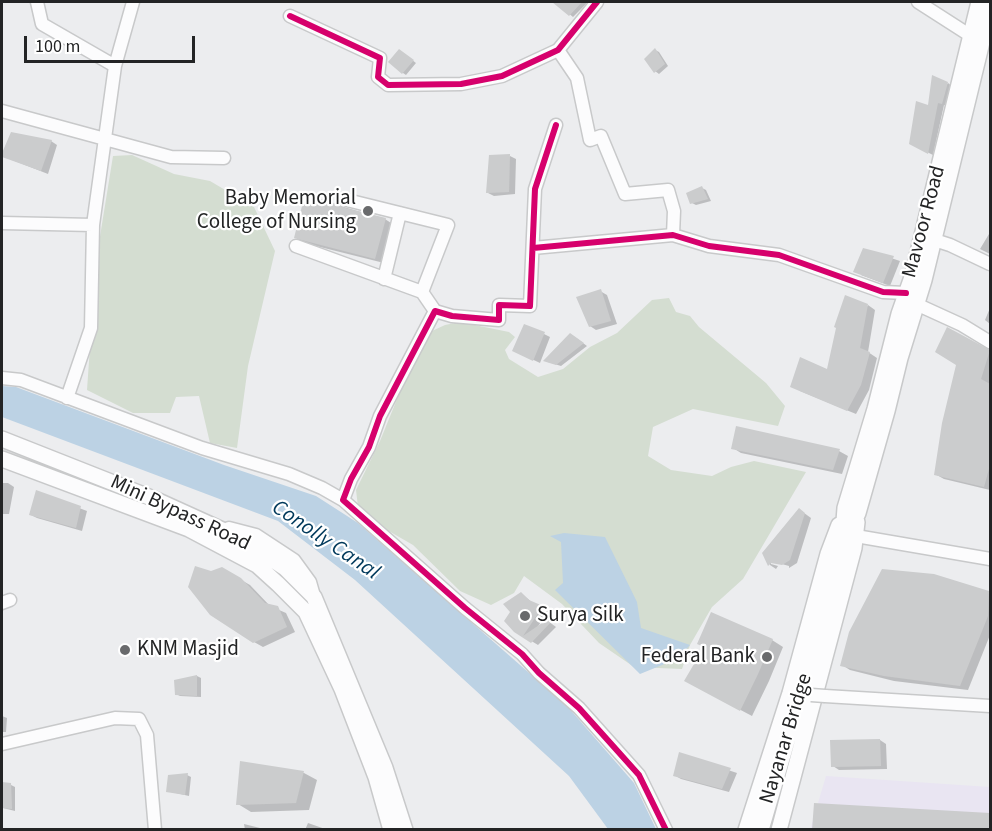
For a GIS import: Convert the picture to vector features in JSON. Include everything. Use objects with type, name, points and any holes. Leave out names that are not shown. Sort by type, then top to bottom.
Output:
[{"type":"main road","name":"Mavoor Road","points":[[928,238],[979,2]]},
{"type":"main road","name":"Mavoor Road","points":[[814,649],[990,9]]},
{"type":"main road","name":"Mini Bypass Road","points":[[2,439],[154,499],[240,538],[285,568],[315,597],[342,689],[376,777],[391,830]]},
{"type":"main road","name":"Mini Bypass Road","points":[[2,459],[189,529],[256,565],[306,612],[332,653],[386,768],[405,830]]},
{"type":"main road","points":[[780,830],[856,536],[851,510]]},
{"type":"main road","points":[[746,830],[789,693],[828,554],[851,510]]},
{"type":"main road","name":"Nayanar Bridge","points":[[761,830],[814,649]]},
{"type":"street","points":[[37,2],[42,24],[115,66]]},
{"type":"street","points":[[67,398],[91,328],[93,225],[115,66],[133,2]]},
{"type":"street","points":[[290,16],[380,58],[378,77],[388,85],[461,84],[502,76],[558,50],[597,2]]},
{"type":"street","points":[[918,2],[971,36]]},
{"type":"street","points":[[558,50],[577,78],[590,140],[602,136],[624,194],[669,190],[674,211],[673,235]]},
{"type":"street","points":[[2,111],[171,157],[224,158]]},
{"type":"street","points":[[296,246],[422,292],[435,310],[452,316],[499,320],[499,306],[530,306],[535,189],[556,125]]},
{"type":"street","points":[[347,200],[448,225],[422,292]]},
{"type":"street","points":[[384,279],[400,213]]},
{"type":"street","points":[[2,224],[93,225]]},
{"type":"street","points":[[533,248],[673,235],[709,246],[779,255],[884,292],[911,298],[990,342]]},
{"type":"street","points":[[928,238],[990,264]]},
{"type":"street","points":[[343,500],[351,479],[369,447],[380,416],[435,310]]},
{"type":"street","points":[[2,378],[21,380],[202,448],[289,474],[343,500],[465,608],[522,654],[539,673],[579,708],[639,775],[666,830]]},
{"type":"street","points":[[856,536],[990,559]]},
{"type":"street","points":[[809,694],[990,706]]},
{"type":"street","points":[[2,744],[115,718],[139,719],[147,735],[155,830]]},
{"type":"shaded area","points":[[132,155],[174,174],[210,181],[254,207],[275,251],[248,366],[237,448],[210,443],[199,396],[176,397],[170,413],[133,413],[87,390],[96,261],[113,156]]},
{"type":"shaded area","points":[[669,298],[676,312],[690,316],[699,327],[766,383],[785,406],[778,426],[693,409],[653,427],[648,456],[671,470],[712,476],[731,467],[754,461],[806,472],[743,579],[712,607],[690,645],[682,669],[634,667],[599,643],[562,604],[524,576],[514,593],[491,605],[460,591],[413,545],[387,530],[358,507],[356,490],[380,441],[406,377],[432,331],[460,322],[509,332],[515,337],[505,350],[509,359],[538,377],[563,369],[590,347],[617,333],[652,300]]},
{"type":"shaded area","points":[[826,776],[990,787],[990,829],[810,830]]},
{"type":"water","name":"Conolly Canal","points":[[2,386],[16,387],[224,465],[316,496],[358,523],[568,707],[634,783],[656,829],[608,829],[569,776],[355,580],[278,521],[2,417]]},
{"type":"water","points":[[564,533],[605,537],[637,602],[641,628],[690,645],[677,659],[640,674],[555,590],[563,583],[561,542],[550,536]]},
{"type":"building","points":[[552,2],[582,2],[569,16]]},
{"type":"building","points":[[655,48],[665,64],[654,73],[644,59]]},
{"type":"building","points":[[399,49],[414,60],[402,74],[388,62]]},
{"type":"building","points":[[932,75],[948,82],[942,104],[938,103],[928,154],[909,144],[916,101],[928,105]]},
{"type":"building","points":[[11,132],[52,140],[41,171],[2,157]]},
{"type":"building","points":[[510,154],[509,192],[486,193],[489,155]]},
{"type":"building","points":[[702,186],[708,199],[690,204],[686,193]]},
{"type":"building","points":[[305,194],[345,208],[386,218],[375,259],[294,238]]},
{"type":"building","points":[[863,248],[894,256],[883,283],[853,272]]},
{"type":"building","points":[[601,289],[611,321],[589,327],[576,297]]},
{"type":"building","points":[[845,295],[868,304],[860,348],[870,352],[861,385],[847,411],[790,387],[800,357],[827,369],[836,328],[834,327]]},
{"type":"building","points":[[524,324],[545,332],[533,361],[512,351]]},
{"type":"building","points":[[947,327],[990,350],[981,379],[990,384],[990,465],[984,487],[934,475],[942,423],[956,365],[935,352]]},
{"type":"building","points":[[570,333],[584,343],[556,365],[543,361]]},
{"type":"building","points":[[736,426],[840,449],[833,470],[731,449]]},
{"type":"building","points":[[36,490],[81,506],[76,528],[29,515]]},
{"type":"building","points":[[799,508],[805,513],[790,560],[782,565],[771,563],[768,566],[762,553]]},
{"type":"building","points":[[195,566],[211,571],[222,567],[241,578],[265,603],[278,606],[287,627],[253,643],[210,615],[188,587]]},
{"type":"building","points":[[882,569],[934,574],[989,591],[988,616],[960,686],[884,676],[840,666],[849,632]]},
{"type":"building","name":"Surya Silk","points":[[521,592],[529,600],[543,606],[523,636],[548,619],[551,622],[531,643],[514,632],[504,621],[510,612],[503,604]]},
{"type":"building","points":[[711,612],[773,639],[740,711],[684,681],[704,647],[697,644]]},
{"type":"building","points":[[197,675],[197,696],[175,695],[174,680]]},
{"type":"building","points":[[880,739],[881,766],[831,767],[830,740]]},
{"type":"building","points":[[679,752],[731,768],[722,789],[673,776]]},
{"type":"building","points":[[240,761],[304,771],[296,803],[236,805]]},
{"type":"building","points":[[188,773],[185,795],[166,792],[168,775]]},
{"type":"building","points":[[2,782],[11,783],[12,809],[2,808]]},
{"type":"building","points":[[814,803],[990,813],[990,830],[812,830]]},
{"type":"cycle path","points":[[290,16],[380,58],[378,77],[388,85],[461,84],[502,76],[558,50],[597,2]]},
{"type":"cycle path","points":[[556,125],[535,189],[530,306],[499,305],[499,320],[452,316],[435,311],[380,416],[369,447],[351,479],[343,500],[465,608],[522,654],[539,673],[579,708],[639,775],[666,830]]},
{"type":"cycle path","points":[[533,248],[673,235],[709,246],[779,255],[883,292],[906,293]]},
{"type":"place","name":"Baby Memorial College of Nursing","points":[[368,211]]},
{"type":"place","name":"Surya Silk","points":[[525,616]]},
{"type":"place","name":"KNM Masjid","points":[[125,650]]},
{"type":"place","name":"Federal Bank","points":[[767,657]]}]
